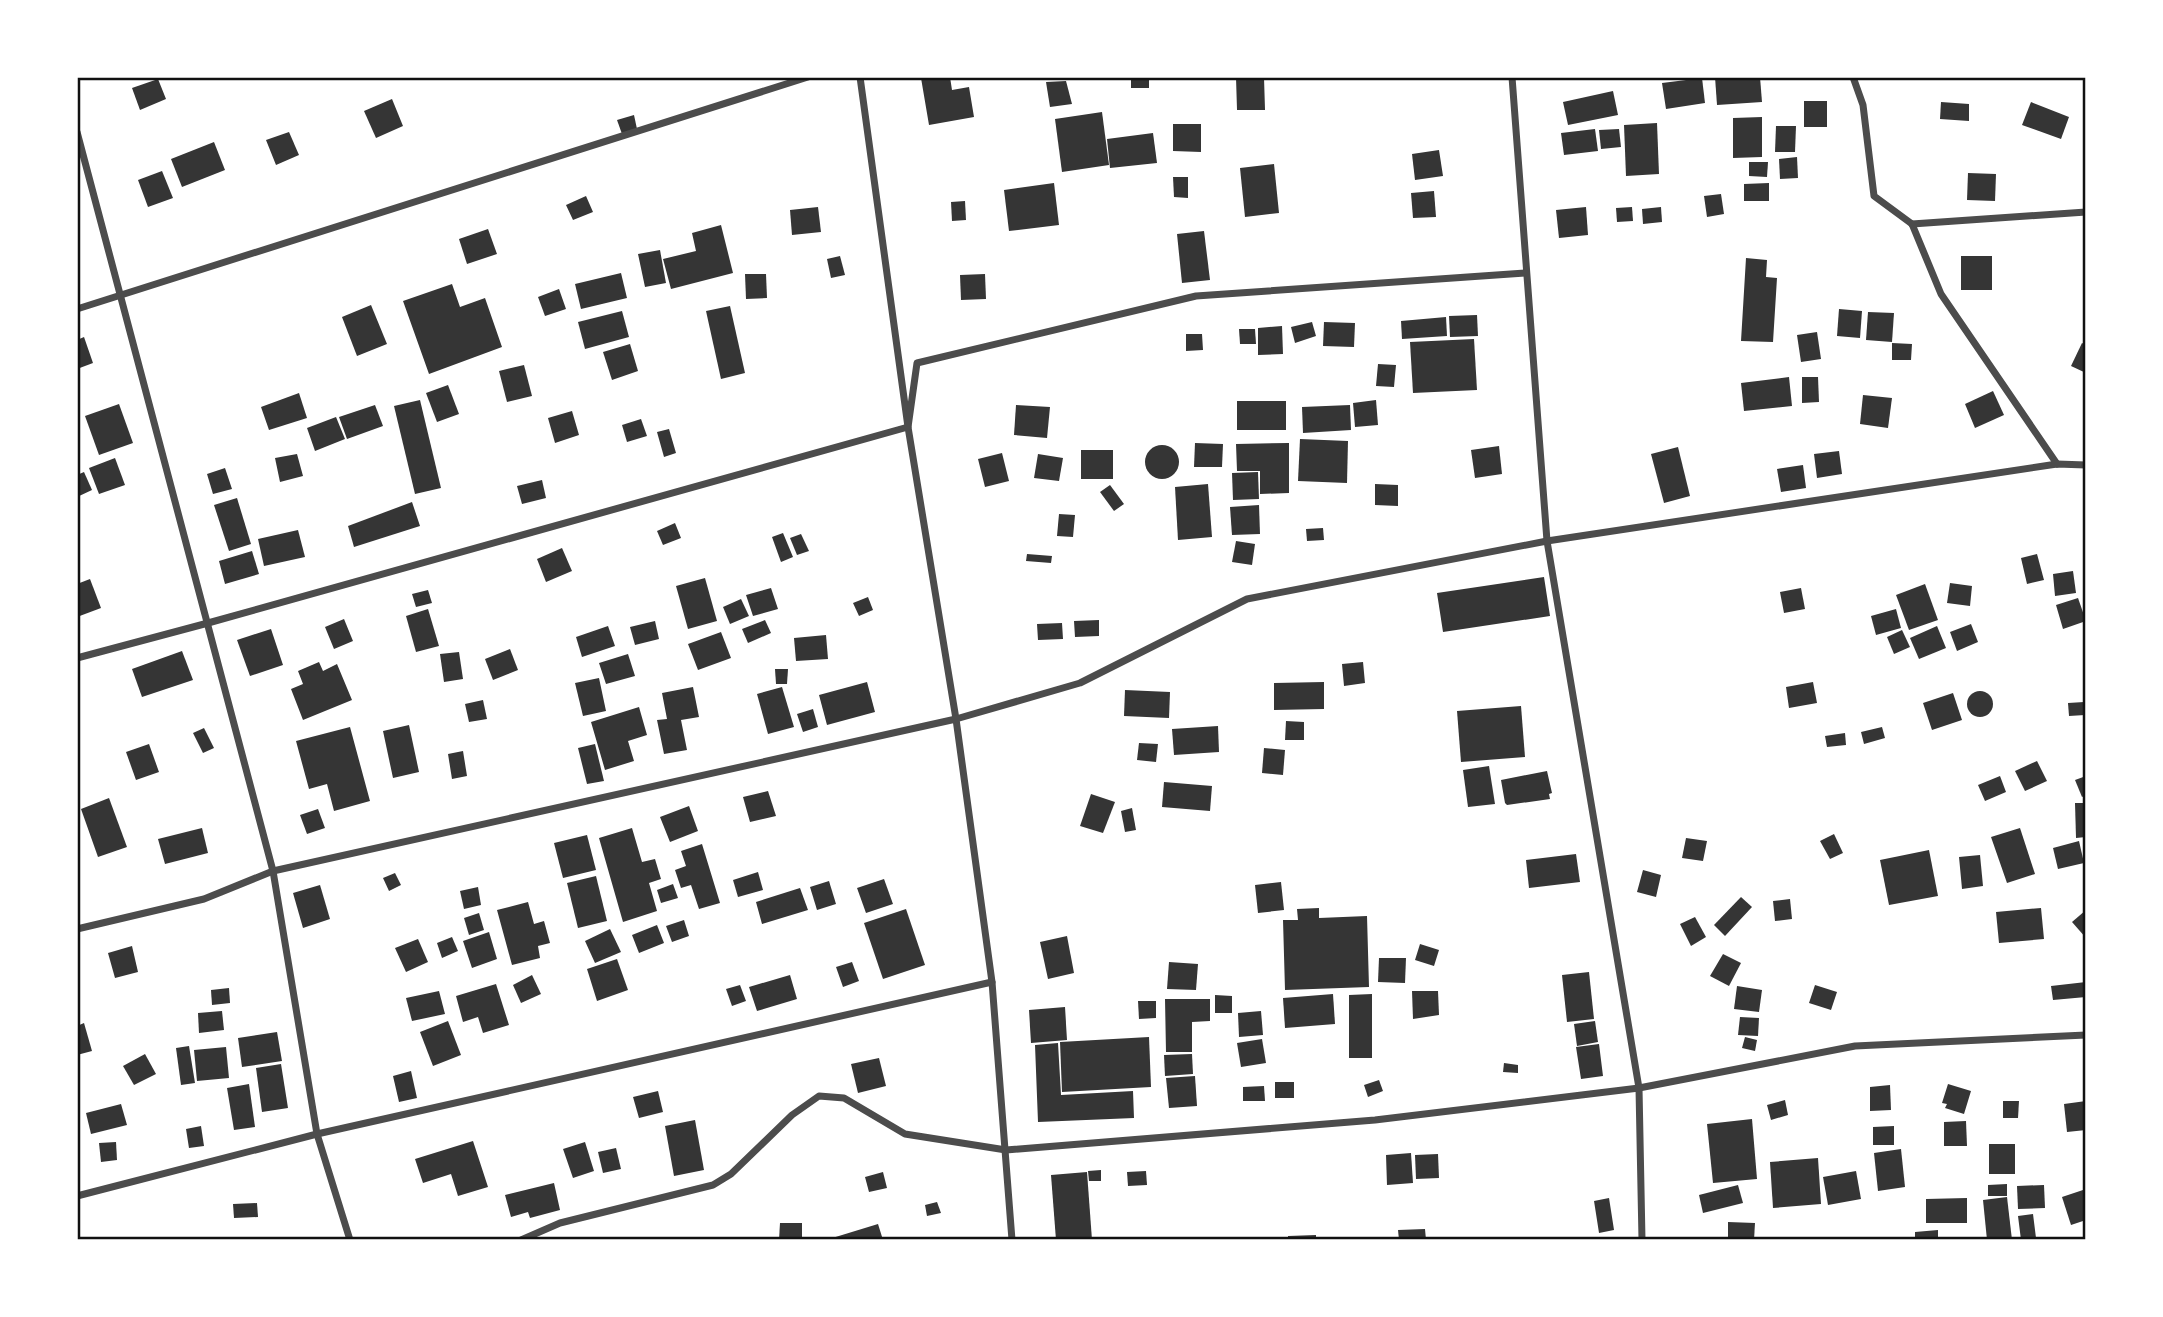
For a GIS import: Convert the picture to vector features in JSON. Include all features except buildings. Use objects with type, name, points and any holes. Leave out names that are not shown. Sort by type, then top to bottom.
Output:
[{"type":"street","points":[[77,309],[808,77]]},
{"type":"street","points":[[860,77],[908,427],[956,719],[992,982],[1012,1240]]},
{"type":"street","points":[[1511,77],[1547,541],[1639,1088],[1642,1240]]},
{"type":"street","points":[[1853,77],[1863,105],[1874,196],[1912,224],[1941,294],[2057,464]]},
{"type":"street","points":[[77,132],[273,871],[317,1134],[349,1240]]},
{"type":"street","points":[[1912,224],[2086,212]]},
{"type":"street","points":[[908,427],[916,363],[1196,296],[1525,273]]},
{"type":"street","points":[[77,658],[908,427]]},
{"type":"street","points":[[77,929],[204,899],[273,871],[956,719],[1080,682],[1247,599],[1547,541],[2057,464],[2086,465]]},
{"type":"street","points":[[77,1196],[317,1134],[992,982]]},
{"type":"street","points":[[521,1240],[560,1223],[713,1185],[731,1174],[792,1115],[819,1096],[844,1098],[905,1134],[1006,1150],[1376,1120],[1639,1088],[1855,1046],[2086,1035]]}]
